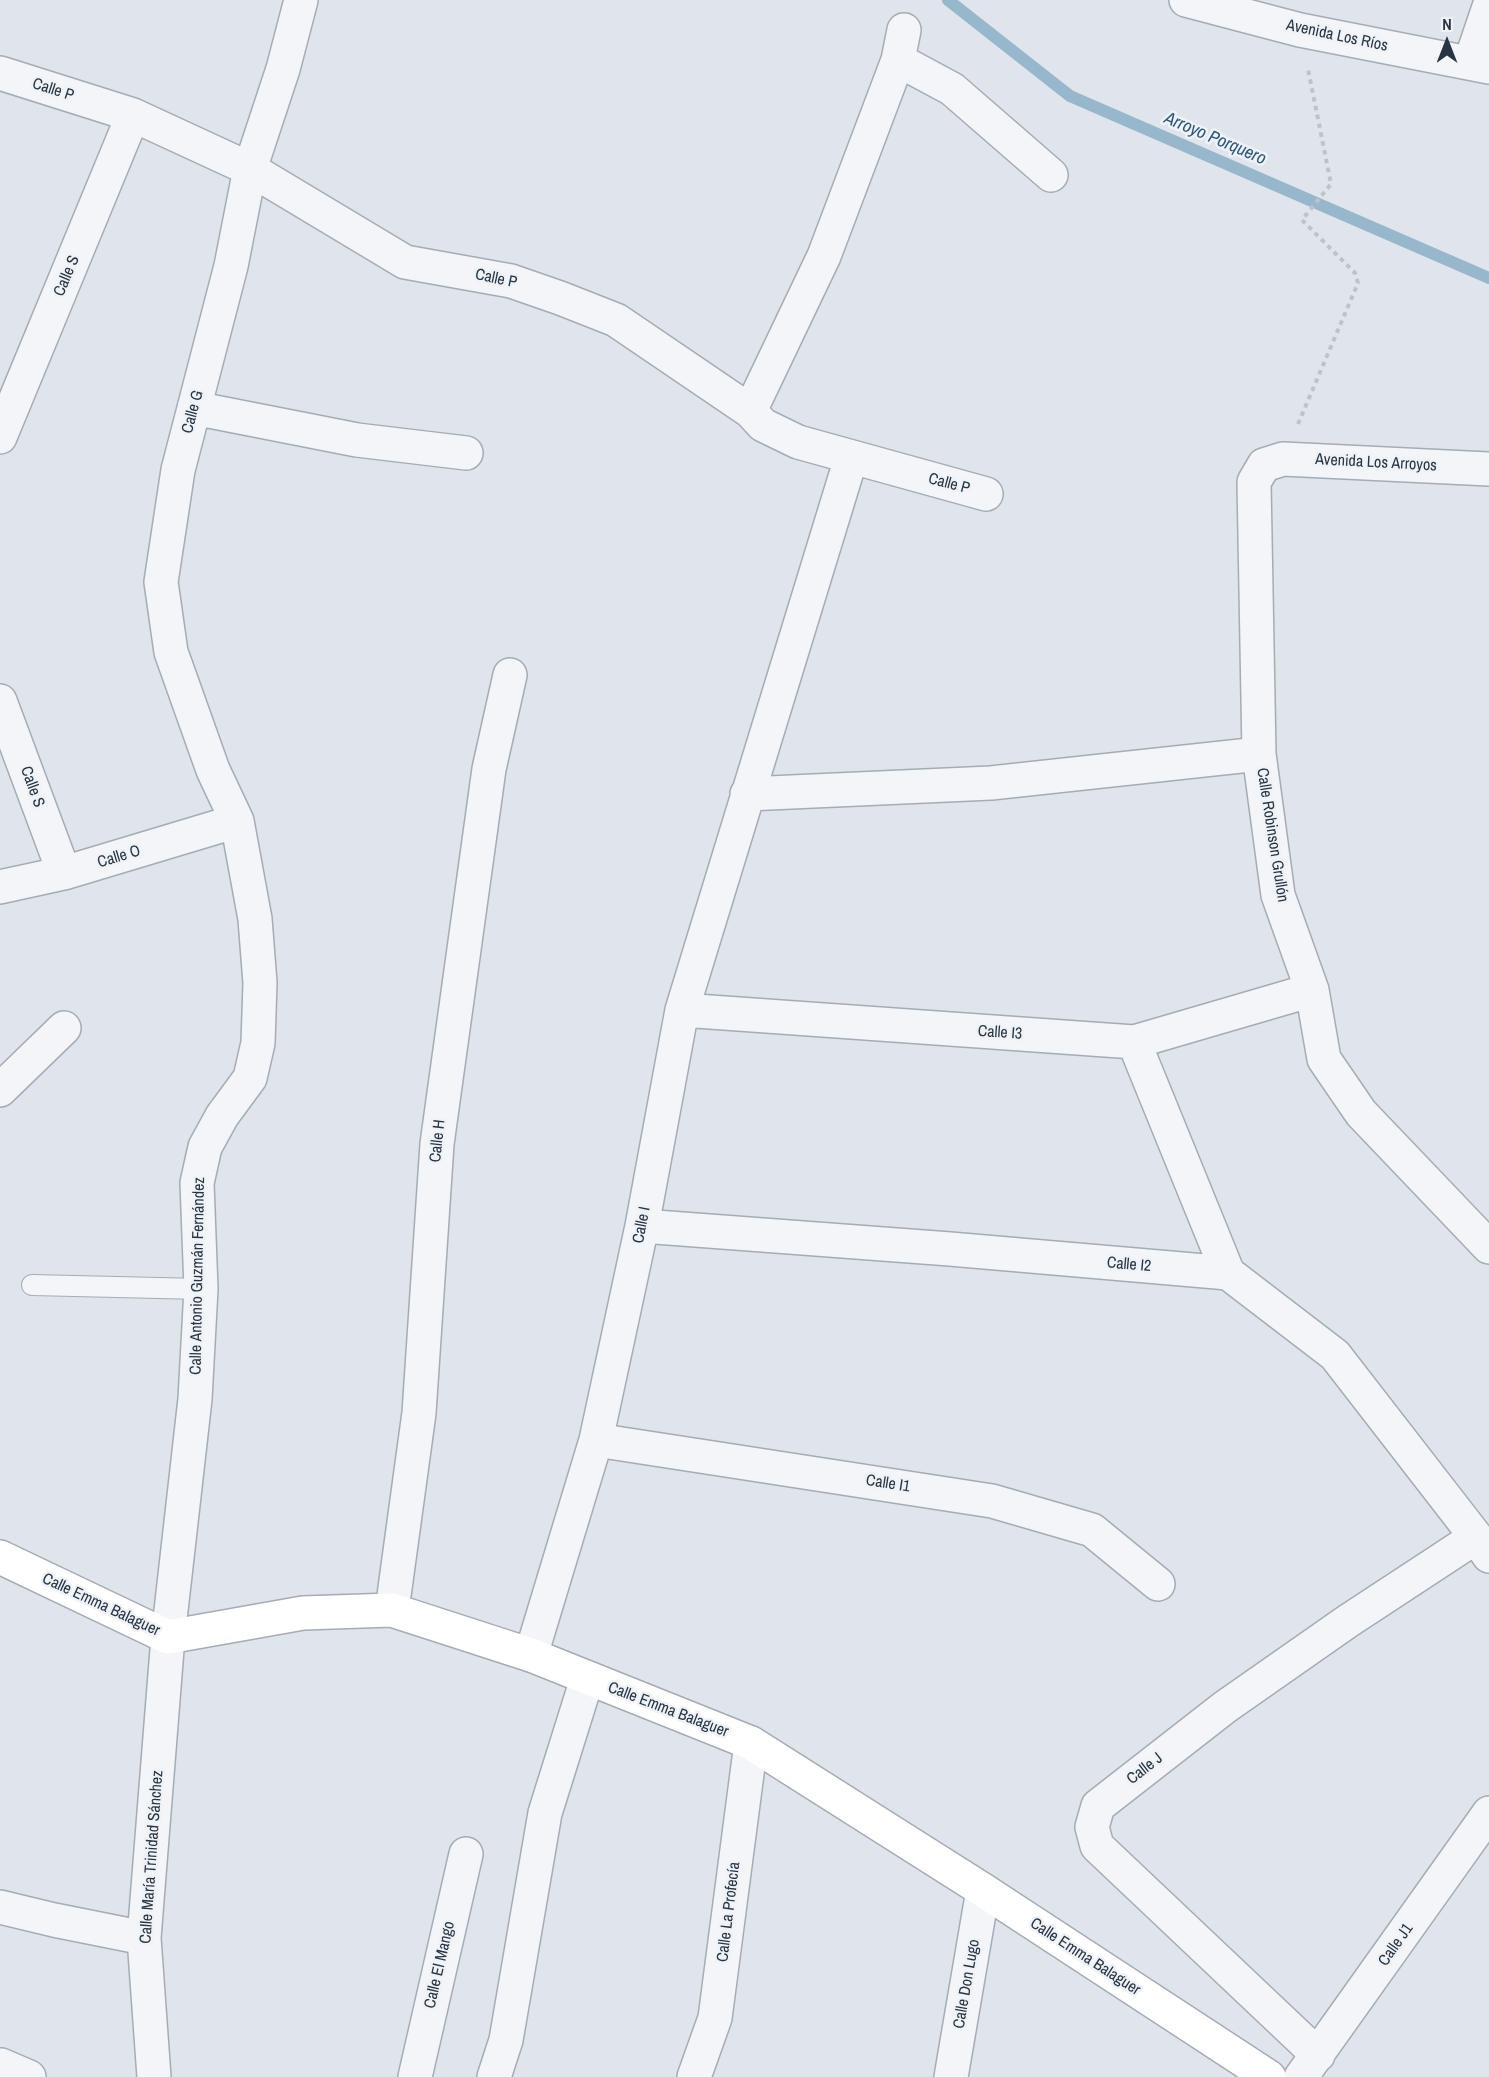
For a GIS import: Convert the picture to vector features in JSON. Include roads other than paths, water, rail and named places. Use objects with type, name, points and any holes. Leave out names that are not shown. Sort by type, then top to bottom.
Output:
[{"type":"street","name":"Calle G","points":[[237,821],[213,771],[171,652],[161,582],[178,470],[231,266],[250,169],[284,69],[301,0]]},
{"type":"street","name":"Avenida Los Ríos","points":[[1186,0],[1224,4],[1300,30],[1479,65]]},
{"type":"street","points":[[1479,65],[1489,7]]},
{"type":"street","points":[[750,411],[824,256],[901,45],[1051,175]]},
{"type":"street","name":"Calle P","points":[[0,73],[133,115],[250,169],[405,262],[511,281],[616,320],[750,411],[763,425],[798,442],[986,494]]},
{"type":"street","name":"Calle S","points":[[0,437],[133,115]]},
{"type":"street","points":[[194,408],[357,440],[466,453]]},
{"type":"street","name":"Calle I","points":[[531,1655],[596,1440],[642,1226],[682,1010],[851,458]]},
{"type":"street","name":"Avenida Los Arroyos","points":[[1274,462],[1489,469]]},
{"type":"street","name":"Calle Robinson Grullón","points":[[1274,462],[1254,482],[1259,754],[1278,895],[1312,990],[1324,1059],[1361,1113],[1489,1246]]},
{"type":"street","name":"Calle H","points":[[392,1610],[419,1413],[437,1144],[489,769],[510,675]]},
{"type":"street","name":"Calle S","points":[[0,701],[64,873]]},
{"type":"street","points":[[747,794],[991,783],[1259,754]]},
{"type":"street","name":"Calle O","points":[[0,887],[64,873],[237,821]]},
{"type":"street","name":"Calle Antonio Guzmán Fernández","points":[[168,1637],[195,1399],[201,1289],[197,1183],[205,1147],[222,1116],[250,1078],[258,1043],[260,983],[255,920],[237,821]]},
{"type":"street","name":"Calle I3","points":[[682,1010],[1134,1042],[1312,990]]},
{"type":"street","points":[[0,1089],[64,1028]]},
{"type":"street","points":[[1134,1042],[1228,1273],[1335,1355],[1483,1546]]},
{"type":"street","name":"Calle I2","points":[[642,1226],[1228,1273]]},
{"type":"street","name":"Calle I1","points":[[596,1440],[992,1501],[1092,1530],[1158,1584]]},
{"type":"street","name":"Calle J","points":[[1310,2066],[1097,1846],[1092,1827],[1098,1806],[1225,1707],[1348,1621],[1483,1546]]},
{"type":"street","name":"Calle Emma Balaguer","points":[[0,1557],[168,1637],[303,1613],[392,1610],[531,1655],[751,1743],[983,1890],[1261,2074]]},
{"type":"street","name":"Calle María Trinidad Sánchez","points":[[154,2077],[144,1938],[168,1637]]},
{"type":"street","points":[[494,2077],[506,2040],[545,1813],[587,1678]]},
{"type":"street","name":"Calle La Profecía","points":[[694,2077],[715,2018],[751,1743]]},
{"type":"street","name":"Calle J1","points":[[1310,2066],[1489,1813]]},
{"type":"street","name":"Calle El Mango","points":[[415,2077],[466,1854]]},
{"type":"street","name":"Calle Don Lugo","points":[[951,2077],[983,1890]]},
{"type":"street","points":[[0,1907],[144,1938]]},
{"type":"street","points":[[0,2067],[1,2065],[29,2077]]},
{"type":"lane","points":[[32,1285],[201,1289]]},
{"type":"waterway","name":"Arroyo Porquero","points":[[948,0],[1070,96],[1489,278]]}]
